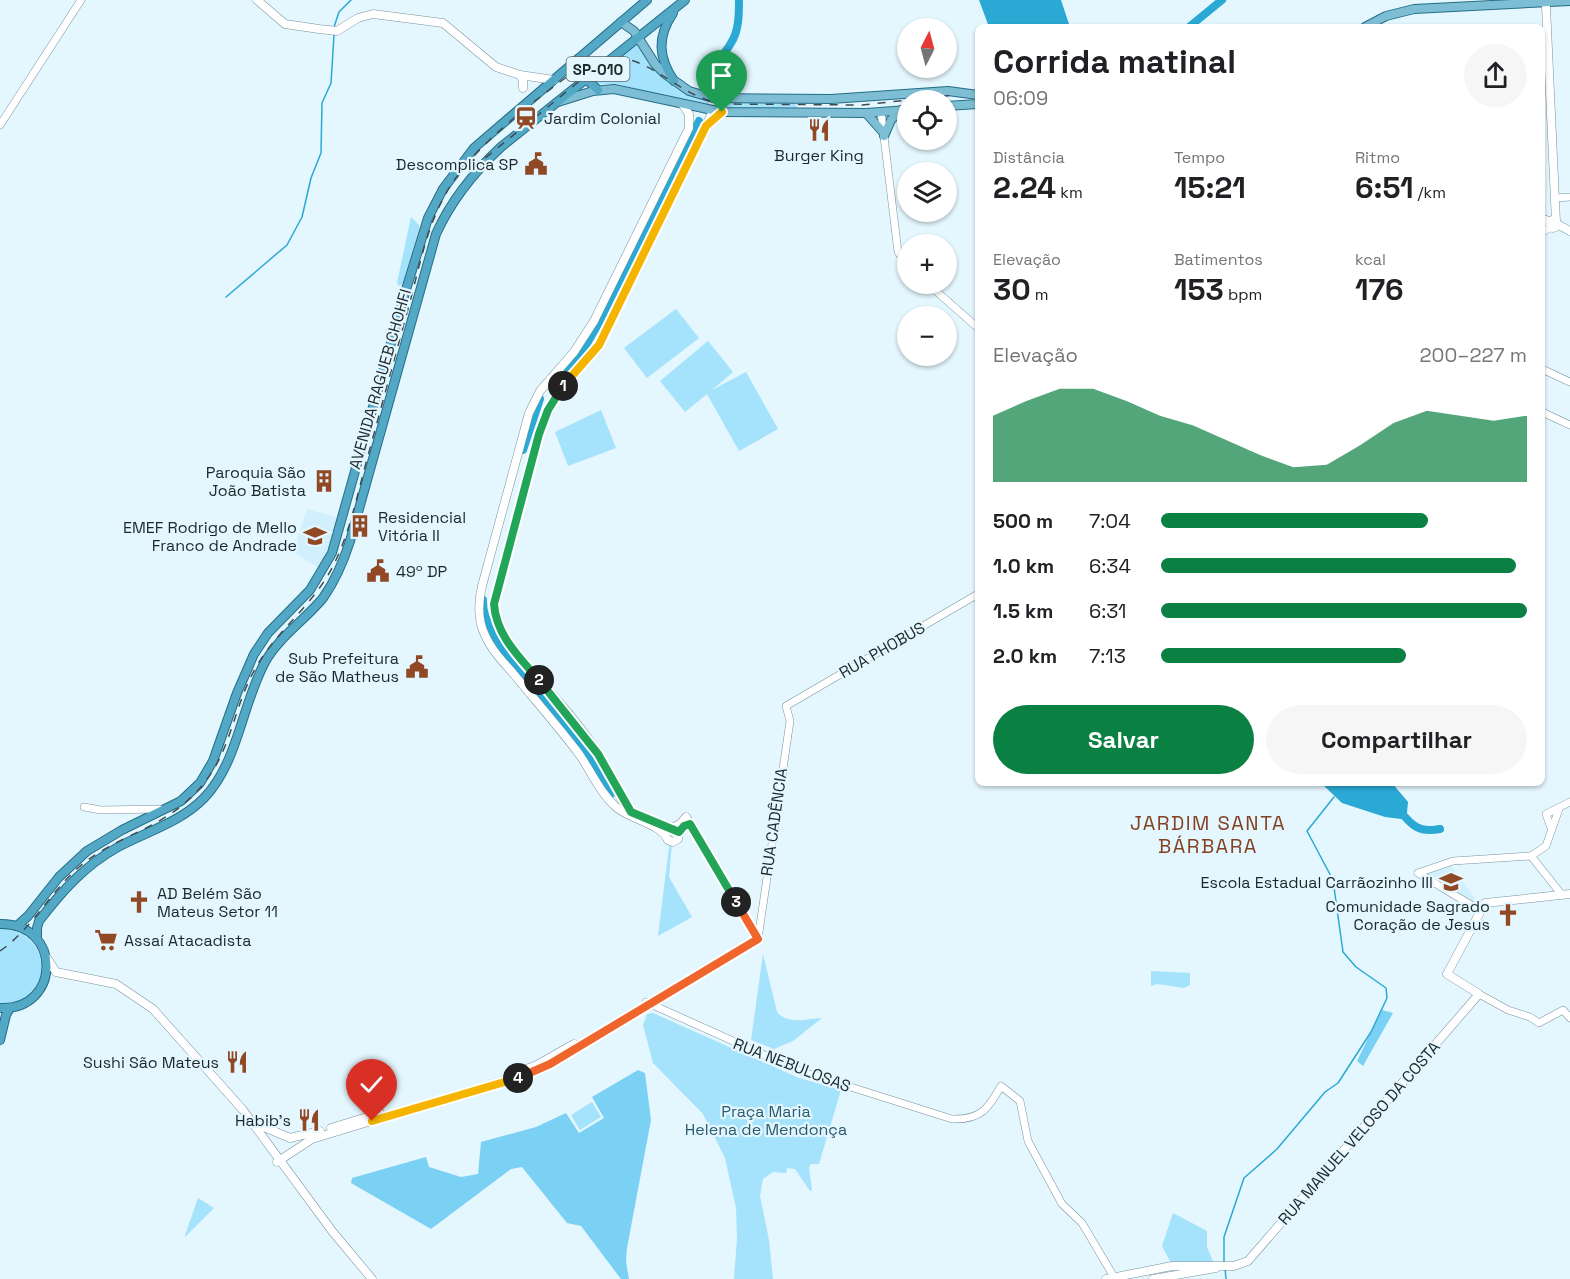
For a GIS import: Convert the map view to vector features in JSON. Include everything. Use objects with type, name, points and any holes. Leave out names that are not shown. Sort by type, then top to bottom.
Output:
[{"type":"highway","name":"SP-010","points":[[554,80],[646,0]]},
{"type":"highway","name":"SP-010","points":[[558,102],[685,0]]},
{"type":"highway","points":[[674,81],[663,61],[661,42],[664,28],[677,7]]},
{"type":"highway","points":[[578,59],[586,79],[598,90]]},
{"type":"highway","name":"AVENIDA RAGUEB CHOHFI","points":[[17,926],[28,916],[59,877],[87,851],[123,830],[169,808],[191,793],[206,775],[254,654],[268,633],[310,590],[324,570],[340,528],[428,218],[444,189],[474,148],[554,80]]},
{"type":"highway","name":"AVENIDA RAGUEB CHOHFI","points":[[37,938],[39,921],[78,874],[117,847],[182,816],[204,799],[219,780],[265,662],[276,646],[323,597],[335,577],[353,531],[427,263],[440,225],[460,194],[487,160],[558,102]]},
{"type":"highway","points":[[334,568],[335,577],[327,579],[324,570],[334,568]]},
{"type":"highway","points":[[233,744],[228,744],[223,735],[232,730],[237,735]]},
{"type":"highway","points":[[0,924],[17,926],[37,938],[47,958],[45,980],[30,1001],[10,1008],[0,1008]]},
{"type":"highway","points":[[0,1040],[6,1014],[10,1008]]},
{"type":"main road","points":[[257,0],[285,24],[328,30],[337,31],[358,18],[374,14],[439,22],[448,26],[492,65],[520,75],[554,80]]},
{"type":"main road","points":[[1371,24],[1386,16],[1414,9],[1570,3]]},
{"type":"main road","points":[[1382,24],[1398,17],[1417,14],[1545,4]]},
{"type":"main road","points":[[1545,4],[1545,47],[1557,209],[1551,223],[1567,230]]},
{"type":"main road","points":[[621,22],[639,36],[655,64],[674,81],[689,91],[713,98],[849,99],[897,95]]},
{"type":"main road","points":[[520,75],[523,88]]},
{"type":"main road","name":"AVENIDA RAGUEB CHOHFI","points":[[558,102],[598,90],[626,91],[718,112],[866,113],[897,111]]},
{"type":"main road","points":[[957,92],[975,95]]},
{"type":"main road","points":[[672,831],[639,817],[627,807],[588,739],[501,632],[495,618],[494,604],[539,434],[548,410],[557,393],[599,345],[706,126],[718,112],[713,98]]},
{"type":"main road","points":[[881,112],[885,104],[897,99]]},
{"type":"main road","points":[[682,104],[688,114],[689,128],[594,321],[574,352],[540,391],[529,413],[482,586],[479,606],[485,636],[497,654],[579,754],[610,801],[626,815],[657,828],[672,831],[690,824]]},
{"type":"main road","points":[[957,106],[975,104]]},
{"type":"main road","points":[[866,113],[883,134],[891,120],[897,115]]},
{"type":"main road","points":[[290,1138],[526,1070],[758,939],[686,816],[672,831]]},
{"type":"main road","points":[[1479,994],[1447,974],[1485,903],[1566,894]]},
{"type":"main road","points":[[47,958],[56,972],[119,987],[156,1012],[252,1122],[263,1140]]},
{"type":"main road","points":[[45,980],[60,977],[119,987]]},
{"type":"main road","name":"RUA MANUEL VELOSO DA COSTA","points":[[1169,1271],[1235,1266],[1248,1261],[1479,994]]},
{"type":"main road","points":[[279,1160],[312,1138],[521,1077],[550,1064],[649,1002]]},
{"type":"main road","points":[[233,1100],[237,1109],[372,1279]]},
{"type":"main road","points":[[252,1122],[290,1138],[299,1146]]},
{"type":"main road","points":[[263,1140],[278,1133]]},
{"type":"main road","points":[[1110,1278],[1169,1271]]},
{"type":"main road","points":[[1153,1279],[1169,1271]]},
{"type":"street","points":[[0,124],[81,0]]},
{"type":"street","points":[[881,112],[897,244]]},
{"type":"street","points":[[1556,198],[1570,197]]},
{"type":"street","points":[[939,294],[975,325]]},
{"type":"street","points":[[1545,370],[1570,382]]},
{"type":"street","points":[[1545,413],[1570,424]]},
{"type":"street","name":"RUA PHOBUS","points":[[786,706],[975,596]]},
{"type":"street","name":"RUA CADÊNCIA","points":[[758,939],[790,721],[786,706]]},
{"type":"street","points":[[1551,828],[1546,814],[1570,802]]},
{"type":"street","points":[[84,807],[130,811],[169,808]]},
{"type":"street","points":[[1481,911],[1418,873],[1453,861],[1531,856],[1545,846],[1559,809]]},
{"type":"street","points":[[1531,856],[1566,894]]},
{"type":"street","points":[[1479,994],[1539,1023],[1563,1010],[1570,1018]]},
{"type":"street","name":"RUA NEBULOSAS","points":[[649,1002],[800,1071],[942,1115],[965,1119],[980,1115],[991,1104],[1001,1086],[1020,1101],[1028,1141],[1062,1204],[1080,1221],[1110,1278]]},
{"type":"shaded area","points":[[979,0],[1061,0],[1069,24],[988,24]]},
{"type":"shaded area","name":"EMEF Rodrigo de Mello Franco de Andrade","points":[[307,509],[338,518],[325,558],[319,568],[293,552]]},
{"type":"shaded area","points":[[1324,786],[1395,786],[1408,802],[1407,813],[1401,819],[1385,817],[1342,803]]},
{"type":"shaded area","name":"Escola Estadual Carrãozinho III","points":[[1449,864],[1475,898],[1472,902],[1425,875],[1438,866]]},
{"type":"shaded area","points":[[1382,1010],[1393,1013],[1363,1066],[1357,1061]]},
{"type":"shaded area","points":[[638,1070],[645,1073],[651,1120],[627,1248],[626,1262],[629,1279],[621,1279],[581,1226],[567,1223],[522,1167],[511,1169],[431,1229],[351,1183],[352,1178],[426,1157],[429,1167],[461,1177],[478,1174],[481,1142],[536,1127],[566,1113],[579,1133],[604,1118],[592,1097]]},
{"type":"green space","points":[[637,39],[648,60],[709,100],[709,107],[617,84],[594,84],[588,79]]},
{"type":"green space","points":[[716,101],[794,102],[798,110],[716,108]]},
{"type":"green space","points":[[411,217],[419,225],[419,229],[403,284],[399,286],[397,283]]},
{"type":"green space","points":[[676,309],[699,338],[647,378],[624,348]]},
{"type":"green space","points":[[708,341],[733,372],[712,390],[746,372],[778,429],[739,451],[707,394],[685,412],[660,381]]},
{"type":"green space","points":[[601,410],[616,448],[568,466],[555,432]]},
{"type":"green space","points":[[672,843],[669,877],[692,917],[658,936],[669,847]]},
{"type":"green space","points":[[0,929],[15,931],[27,937],[36,947],[41,959],[42,972],[39,984],[31,995],[19,1003],[0,1006]]},
{"type":"green space","points":[[763,954],[777,1012],[786,1019],[792,1020],[822,1018],[793,1041],[774,1049],[751,1040]]},
{"type":"green space","points":[[1151,971],[1190,973],[1190,985],[1184,988],[1157,984],[1151,986]]},
{"type":"green space","name":"Praça Maria Helena de Mendonça","points":[[653,1013],[799,1078],[841,1090],[819,1164],[811,1164],[809,1167],[812,1190],[810,1191],[795,1169],[787,1168],[786,1173],[773,1172],[763,1179],[760,1196],[769,1240],[773,1279],[734,1279],[737,1238],[736,1208],[725,1158],[703,1114],[653,1063],[643,1025],[647,1014]]},
{"type":"green space","points":[[592,1102],[601,1117],[580,1130],[571,1115]]},
{"type":"green space","points":[[198,1198],[214,1208],[185,1237],[185,1235]]},
{"type":"green space","points":[[1173,1213],[1207,1231],[1207,1247],[1214,1264],[1188,1262],[1172,1265],[1162,1246]]},
{"type":"waterway","points":[[334,27],[339,12],[351,0]]},
{"type":"waterway","points":[[709,81],[713,70],[736,33],[739,0]]},
{"type":"waterway","points":[[1193,24],[1222,0]]},
{"type":"waterway","points":[[226,297],[287,245],[302,217],[311,178],[321,153],[322,103],[331,83],[334,35]]},
{"type":"waterway","points":[[552,382],[582,352],[610,304],[699,121]]},
{"type":"waterway","points":[[523,450],[540,399]]},
{"type":"waterway","points":[[483,600],[486,617],[506,655],[569,728],[611,794]]},
{"type":"waterway","points":[[1224,1263],[1224,1237],[1244,1178],[1277,1149],[1325,1092],[1338,1083],[1371,1032],[1387,998],[1386,988],[1356,967],[1343,952],[1333,880],[1307,831],[1334,797]]},
{"type":"waterway","points":[[1399,810],[1416,827],[1427,830],[1440,829]]},
{"type":"waterway","points":[[1225,1268],[1226,1279]]},
{"type":"railway","points":[[0,951],[22,932],[79,867],[105,849],[174,812],[201,786],[213,770],[222,754],[247,685],[256,667],[275,640],[318,590],[335,562],[353,513],[431,225],[451,185],[463,168],[492,137],[576,70],[597,60],[616,57],[634,61],[702,98],[722,104],[862,105],[897,101]]},
{"type":"railway","points":[[473,168],[593,70],[608,64]]},
{"type":"place","name":"Jardim Colonial","points":[[526,118]]},
{"type":"place","name":"Burger King","points":[[819,130]]},
{"type":"place","name":"Descomplica SP","points":[[536,164]]},
{"type":"place","name":"Paroquia São João Batista","points":[[324,481]]},
{"type":"place","name":"Residencial Vitória II","points":[[360,526]]},
{"type":"place","name":"EMEF Rodrigo de Mello Franco de Andrade","points":[[315,536]]},
{"type":"place","name":"49º DP","points":[[378,571]]},
{"type":"place","name":"Sub Prefeitura de São Matheus","points":[[417,667]]},
{"type":"place","name":"Escola Estadual Carrãozinho III","points":[[1451,882]]},
{"type":"place","name":"AD Belém São Mateus Setor 11","points":[[139,902]]},
{"type":"place","name":"Comunidade Sagrado Coração de Jesus","points":[[1508,915]]},
{"type":"place","name":"Assaí Atacadista","points":[[106,940]]},
{"type":"place","name":"Sushi São Mateus","points":[[237,1062]]},
{"type":"place","name":"Habib's","points":[[309,1120]]},
{"type":"district","name":"JARDIM SANTA BÁRBARA","points":[[1208,834]]},
{"type":"route","points":[[372,1121],[539,1070],[758,939],[690,824],[685,825],[679,832],[639,817],[627,807],[588,739],[501,632],[495,618],[494,604],[539,434],[548,410],[557,393],[599,345],[706,126],[722,112]]}]
